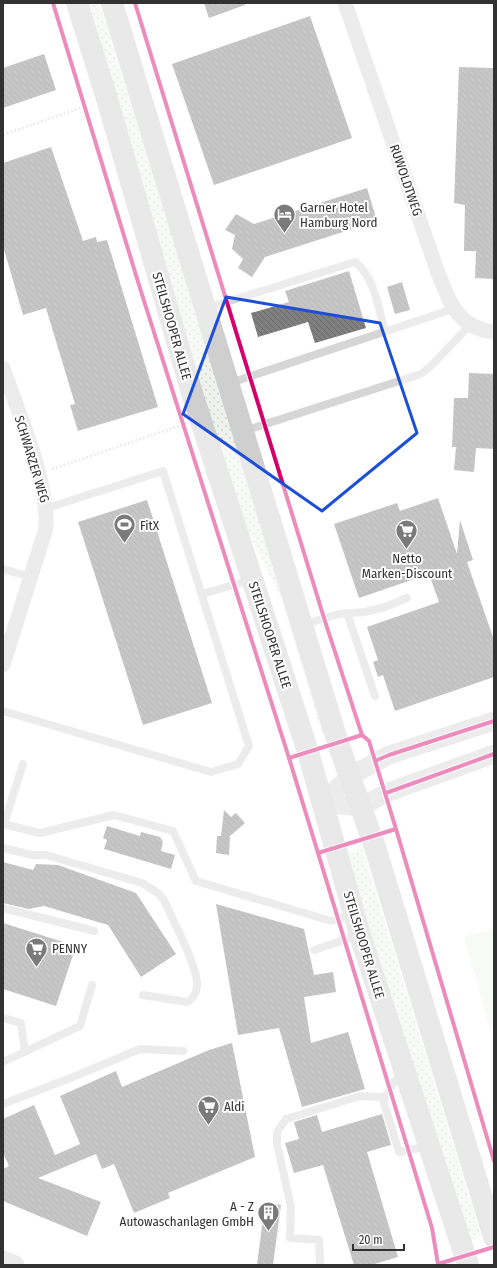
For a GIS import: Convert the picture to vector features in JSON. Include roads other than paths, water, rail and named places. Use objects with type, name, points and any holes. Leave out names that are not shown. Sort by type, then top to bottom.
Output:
[{"type":"main road","name":"STEILSHOOPER ALLEE","points":[[77,3],[107,99],[192,393],[308,752],[360,935],[468,1265]]},
{"type":"main road","points":[[112,3],[244,431],[338,743],[375,846],[494,1237]]},
{"type":"street","name":"RUWOLDTWEG","points":[[346,3],[438,273],[453,309],[470,325],[494,332]]},
{"type":"street","name":"SCHWARZER WEG","points":[[3,368],[7,394],[39,474],[47,508],[46,528],[3,665]]},
{"type":"street","points":[[322,803],[350,776],[389,755],[494,721]]},
{"type":"street","points":[[322,803],[361,807],[386,793],[494,754]]},
{"type":"street","points":[[3,1260],[15,1265]]},
{"type":"lane","points":[[206,308],[355,262],[363,268],[370,281],[385,331]]},
{"type":"lane","points":[[229,384],[453,309]]},
{"type":"lane","points":[[244,431],[421,374],[431,366],[470,325]]},
{"type":"lane","points":[[3,712],[211,772],[238,764],[249,746],[163,471],[47,508]]},
{"type":"lane","points":[[3,569],[31,577]]},
{"type":"lane","points":[[202,594],[252,579]]},
{"type":"lane","points":[[302,626],[338,614],[365,612],[385,607],[407,598]]},
{"type":"lane","points":[[347,613],[375,696]]},
{"type":"lane","points":[[23,764],[4,824],[40,833],[114,815],[173,831],[196,881],[331,921],[354,914]]},
{"type":"lane","points":[[3,848],[32,855],[46,855],[142,883],[158,893],[164,900],[194,969],[197,986],[192,999],[187,1002],[143,995]]},
{"type":"lane","points":[[3,908],[94,931]]},
{"type":"lane","points":[[314,950],[360,935]]},
{"type":"lane","points":[[3,1062],[80,1026],[92,985]]},
{"type":"lane","points":[[3,1018],[21,1023],[25,1052]]},
{"type":"lane","points":[[3,1104],[140,1049],[183,1051]]},
{"type":"lane","points":[[404,1068],[383,1097],[399,1152],[429,1146]]},
{"type":"lane","points":[[320,1265],[319,1240],[290,1238],[292,1207],[277,1144],[277,1132],[286,1119],[360,1096],[383,1097]]},
{"type":"place","name":"Garner Hotel Hamburg Nord","points":[[285,234]]},
{"type":"place","name":"FitX","points":[[124,544]]},
{"type":"place","name":"Netto Marken-Discount","points":[[407,550]]},
{"type":"place","name":"PENNY","points":[[36,968]]},
{"type":"place","name":"Aldi","points":[[209,1126]]},
{"type":"place","name":"A - Z Autowaschanlagen GmbH","points":[[269,1232]]}]
